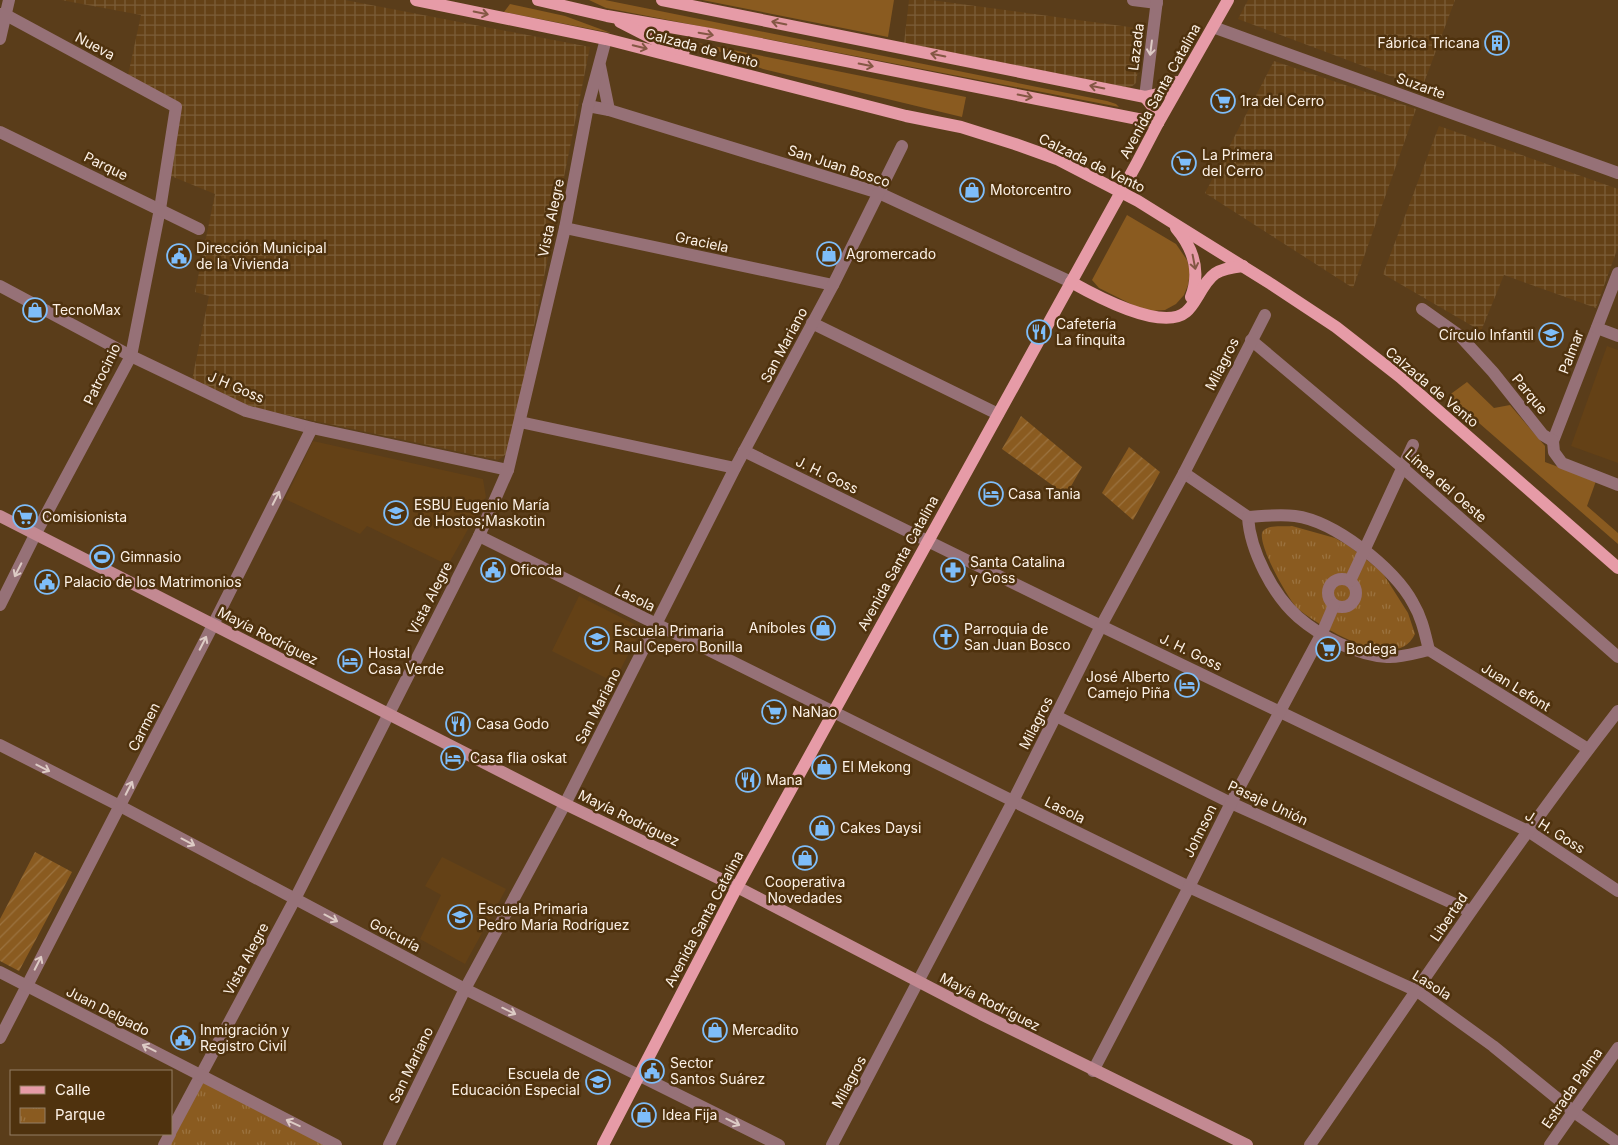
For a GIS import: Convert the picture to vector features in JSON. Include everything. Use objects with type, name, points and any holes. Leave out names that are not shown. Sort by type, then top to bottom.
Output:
[{"type":"main road","name":"Calzada de Vento","points":[[416,0],[606,38],[906,116],[961,127],[1057,159],[1138,201],[1243,266],[1336,327],[1400,377],[1618,568]]},
{"type":"main road","name":"Calzada de Vento","points":[[538,0],[607,16],[720,36],[1158,122]]},
{"type":"main road","points":[[579,0],[659,42],[754,77]]},
{"type":"main road","points":[[662,0],[1145,97],[1166,92],[1185,76]]},
{"type":"main road","name":"Avenida Santa Catalina","points":[[603,1145],[736,887],[1137,164],[1158,122],[1228,0]]},
{"type":"main road","points":[[1145,97],[1158,112],[1158,122]]},
{"type":"main road","points":[[1158,317],[1186,305],[1192,294],[1196,277],[1192,252],[1184,237],[1170,221]]},
{"type":"main road","points":[[1071,282],[1141,314],[1174,317],[1186,312],[1213,274],[1224,268],[1243,266]]},
{"type":"main road","name":"Mayía Rodríguez","points":[[0,516],[565,804],[736,887],[1094,1071],[1246,1145]]},
{"type":"street","points":[[0,39],[3,14],[9,0]]},
{"type":"street","points":[[1133,0],[1157,1]]},
{"type":"street","name":"Lazada","points":[[1145,97],[1157,1]]},
{"type":"street","name":"Nueva","points":[[3,14],[176,107]]},
{"type":"street","name":"Suzarte","points":[[1213,27],[1618,173]]},
{"type":"street","name":"Vista Alegre","points":[[172,1130],[295,899],[478,536],[508,470],[565,228],[588,106],[606,38]]},
{"type":"street","points":[[599,60],[609,110]]},
{"type":"street","name":"San Juan Bosco","points":[[588,106],[609,110],[879,193],[1071,282]]},
{"type":"street","name":"Patrocinio","points":[[0,605],[35,534],[131,356],[160,209],[176,107]]},
{"type":"street","name":"Parque","points":[[0,132],[199,228]]},
{"type":"street","name":"San Mariano","points":[[389,1145],[465,989],[565,804],[735,468],[833,285],[902,146]]},
{"type":"street","name":"Graciela","points":[[565,228],[833,285]]},
{"type":"street","name":"Palmar","points":[[1553,441],[1618,273]]},
{"type":"street","name":"J H Goss","points":[[0,286],[131,356],[246,411],[312,428],[508,470]]},
{"type":"street","name":"Parque","points":[[1422,309],[1460,336],[1493,372],[1543,435],[1553,441],[1554,452],[1562,463],[1618,485]]},
{"type":"street","name":"Milagros","points":[[832,1145],[919,982],[1101,626],[1184,473],[1265,315]]},
{"type":"street","points":[[812,323],[998,414]]},
{"type":"street","points":[[1597,328],[1618,336]]},
{"type":"street","name":"Línea del Oeste","points":[[1251,340],[1403,468],[1618,657]]},
{"type":"street","points":[[520,422],[735,468]]},
{"type":"street","name":"Carmen","points":[[0,1038],[312,428]]},
{"type":"street","points":[[1334,605],[1341,608],[1346,607],[1356,598],[1356,588],[1350,580],[1413,444]]},
{"type":"street","name":"J. H. Goss","points":[[744,451],[927,542],[1528,831],[1618,891]]},
{"type":"street","points":[[1184,473],[1248,517],[1296,516],[1304,518],[1328,527],[1364,550],[1389,572],[1412,601],[1423,623],[1429,650],[1397,657],[1369,654],[1337,642],[1299,618],[1289,608],[1263,570],[1249,530],[1248,517]]},
{"type":"street","name":"Lasola","points":[[478,536],[1190,887],[1417,991],[1493,1046],[1574,1112],[1618,1143]]},
{"type":"street","name":"Johnson","points":[[1094,1071],[1190,887],[1231,803],[1322,633],[1334,605],[1329,600],[1329,587],[1336,580],[1350,580]]},
{"type":"street","name":"Juan Lefont","points":[[1429,650],[1588,749]]},
{"type":"street","name":"Libertad","points":[[1310,1145],[1470,911],[1588,749],[1618,711]]},
{"type":"street","name":"Pasaje Unión","points":[[1056,716],[1231,803],[1470,911]]},
{"type":"street","name":"Goicuría","points":[[0,746],[120,806],[465,989],[779,1145]]},
{"type":"street","name":"Juan Delgado","points":[[0,972],[336,1145]]},
{"type":"street","name":"Estrada Palma","points":[[1550,1145],[1618,1048]]},
{"type":"shaded area","points":[[61,0],[345,0],[590,47],[509,452],[498,460],[249,407],[192,380],[209,296],[195,292],[215,194],[166,174],[176,107],[127,80],[141,15]]},
{"type":"shaded area","points":[[909,0],[931,0],[1144,29],[1136,83],[1130,88],[904,43]]},
{"type":"shaded area","points":[[1248,0],[1455,0],[1422,88],[1238,19]]},
{"type":"shaded area","points":[[1274,61],[1416,109],[1353,288],[1205,193]]},
{"type":"shaded area","points":[[1439,126],[1618,189],[1618,247],[1596,308],[1504,275],[1481,331],[1383,274]]},
{"type":"shaded area","points":[[1607,346],[1618,350],[1618,463],[1571,446]]},
{"type":"shaded area","name":"ESBU Eugenio María de Hostos;Maskotin","points":[[313,441],[483,479],[486,497],[448,565],[367,526],[360,534],[285,499]]},
{"type":"shaded area","name":"Escuela Primaria Raul Cepero Bonilla","points":[[579,596],[642,628],[614,682],[552,651]]},
{"type":"shaded area","name":"Escuela Primaria Pedro María Rodríguez","points":[[442,857],[506,889],[465,964],[420,939],[441,895],[425,886]]},
{"type":"green space","points":[[589,0],[605,0],[1107,101],[1119,107],[606,8]]},
{"type":"green space","points":[[702,0],[894,0],[888,37]]},
{"type":"green space","points":[[510,4],[565,16],[611,33],[504,12]]},
{"type":"green space","points":[[698,43],[966,97],[962,117],[763,69]]},
{"type":"green space","points":[[1127,215],[1176,244],[1187,260],[1190,272],[1184,295],[1176,304],[1165,310],[1150,311],[1135,306],[1099,288],[1092,280]]},
{"type":"green space","points":[[1467,382],[1494,408],[1510,405],[1545,446],[1545,462],[1596,481],[1587,506],[1618,533],[1618,544],[1448,396]]},
{"type":"green space","points":[[1021,416],[1082,467],[1066,495],[1002,449]]},
{"type":"green space","points":[[1129,447],[1160,472],[1133,520],[1102,493]]},
{"type":"green space","points":[[1292,526],[1335,538],[1349,546],[1382,572],[1408,613],[1415,634],[1405,645],[1392,650],[1376,649],[1358,644],[1340,636],[1298,609],[1274,571],[1262,537],[1263,531],[1269,527]]},
{"type":"green space","points":[[35,852],[72,872],[19,971],[0,961],[0,919]]},
{"type":"green space","points":[[203,1081],[329,1145],[170,1145]]},
{"type":"place","name":"Fábrica Tricana","points":[[1497,43]]},
{"type":"place","name":"1ra del Cerro","points":[[1223,101]]},
{"type":"place","name":"La Primera del Cerro","points":[[1184,163]]},
{"type":"place","name":"Motorcentro","points":[[972,190]]},
{"type":"place","name":"Agromercado","points":[[829,254]]},
{"type":"place","name":"Dirección Municipal de la Vivienda","points":[[179,256]]},
{"type":"place","name":"TecnoMax","points":[[35,310]]},
{"type":"place","name":"Cafetería La finquita","points":[[1039,332]]},
{"type":"place","name":"Círculo Infantil","points":[[1551,335]]},
{"type":"place","name":"Casa Tania","points":[[991,494]]},
{"type":"place","name":"ESBU Eugenio María de Hostos;Maskotin","points":[[396,513]]},
{"type":"place","name":"Comisionista","points":[[25,517]]},
{"type":"place","name":"Gimnasio","points":[[102,557]]},
{"type":"place","name":"Oficoda","points":[[493,570]]},
{"type":"place","name":"Santa Catalina y Goss","points":[[953,570]]},
{"type":"place","name":"Palacio de los Matrimonios","points":[[47,582]]},
{"type":"place","name":"Aníboles","points":[[823,628]]},
{"type":"place","name":"Parroquia de San Juan Bosco","points":[[946,637]]},
{"type":"place","name":"Escuela Primaria Raul Cepero Bonilla","points":[[597,639]]},
{"type":"place","name":"Bodega","points":[[1328,649]]},
{"type":"place","name":"Hostal Casa Verde","points":[[350,661]]},
{"type":"place","name":"José Alberto Camejo Piña","points":[[1187,685]]},
{"type":"place","name":"NaNao","points":[[774,712]]},
{"type":"place","name":"Casa Godo","points":[[458,724]]},
{"type":"place","name":"Casa flia oskat","points":[[453,758]]},
{"type":"place","name":"El Mekong","points":[[824,767]]},
{"type":"place","name":"Mana","points":[[748,780]]},
{"type":"place","name":"Cakes Daysi","points":[[822,828]]},
{"type":"place","name":"Cooperativa Novedades","points":[[805,858]]},
{"type":"place","name":"Escuela Primaria Pedro María Rodríguez","points":[[460,917]]},
{"type":"place","name":"Mercadito","points":[[715,1030]]},
{"type":"place","name":"Inmigración y Registro Civil","points":[[183,1038]]},
{"type":"place","name":"Sector Santos Suárez","points":[[652,1071]]},
{"type":"place","name":"Escuela de Educación Especial","points":[[598,1082]]},
{"type":"place","name":"Idea Fija","points":[[644,1115]]}]
